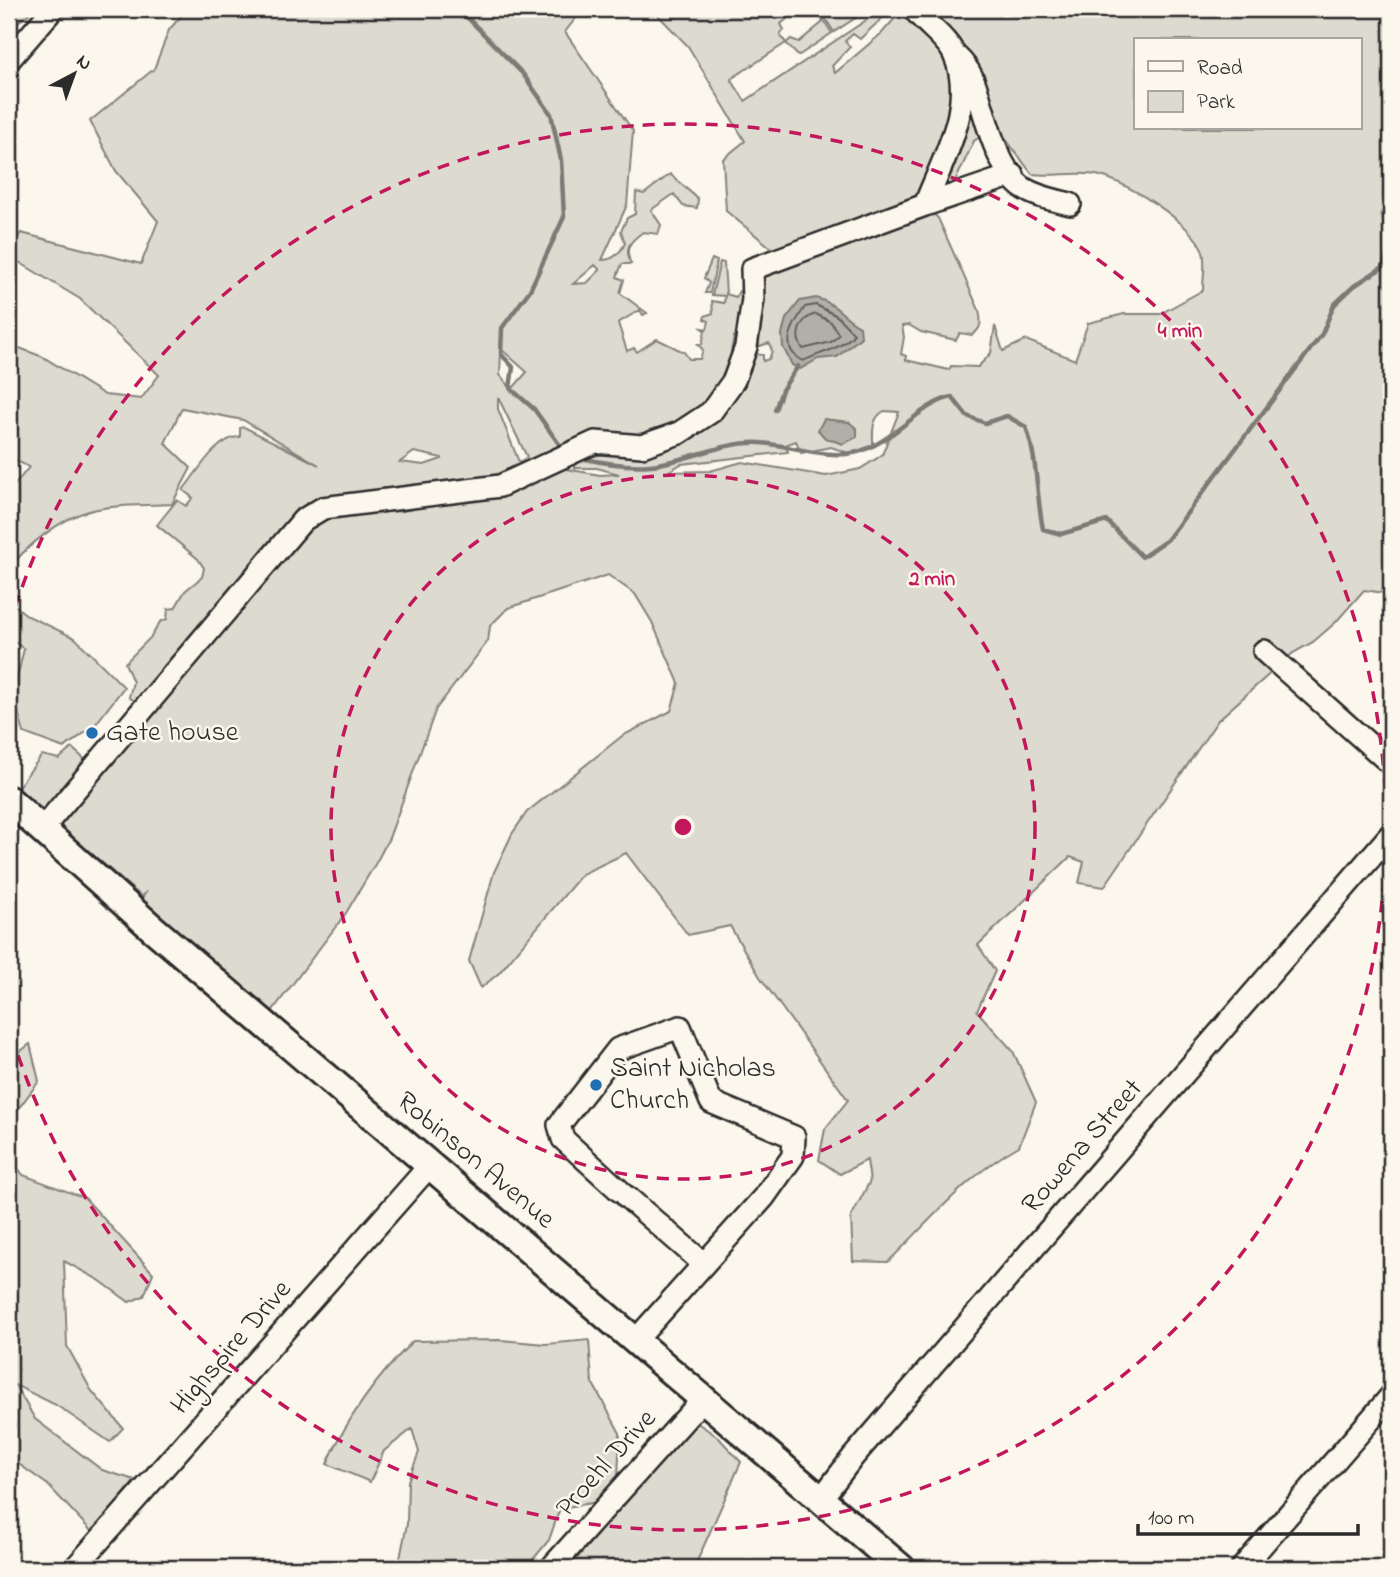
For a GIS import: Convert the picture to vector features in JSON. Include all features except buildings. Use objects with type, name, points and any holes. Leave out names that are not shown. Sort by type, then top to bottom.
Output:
[{"type":"main road","name":"Robinson Avenue","points":[[9,800],[150,926],[901,1568]]},
{"type":"street","points":[[13,48],[52,9]]},
{"type":"street","points":[[917,12],[974,76],[993,138],[1021,187],[1042,197],[1070,204]]},
{"type":"street","points":[[925,205],[960,108],[961,83],[954,53]]},
{"type":"street","points":[[42,829],[303,520],[323,508],[500,486],[595,442],[642,446],[679,433],[711,412],[734,380],[746,347],[752,299],[752,269],[925,205],[1013,176]]},
{"type":"street","points":[[1265,651],[1391,764]]},
{"type":"street","name":"Rowena Street","points":[[821,1499],[853,1457],[1391,834]]},
{"type":"street","points":[[636,1340],[764,1197],[793,1156],[794,1137],[711,1102],[680,1027],[618,1049],[559,1125],[563,1139],[704,1264]]},
{"type":"street","name":"Highspire Drive","points":[[75,1568],[431,1164]]},
{"type":"street","points":[[1242,1568],[1391,1396]]},
{"type":"street","name":"Proehl Drive","points":[[551,1568],[704,1398]]},
{"type":"green space","points":[[9,9],[24,9],[29,14],[14,25],[9,20]]},
{"type":"green space","points":[[187,9],[583,9],[565,32],[633,131],[627,205],[602,260],[616,256],[625,243],[621,231],[627,218],[635,214],[636,192],[644,194],[670,174],[698,199],[697,208],[683,206],[674,194],[651,210],[661,225],[658,234],[643,232],[629,246],[631,264],[622,264],[617,277],[624,280],[620,293],[647,313],[643,315],[640,310],[618,323],[627,351],[634,348],[637,352],[657,339],[684,352],[689,359],[700,359],[703,350],[698,344],[702,344],[705,331],[702,328],[707,329],[709,321],[704,319],[705,316],[713,313],[712,301],[724,303],[725,296],[712,295],[720,262],[724,263],[726,294],[736,297],[739,291],[746,296],[738,338],[734,337],[731,351],[735,352],[730,374],[724,373],[720,386],[714,385],[710,395],[695,413],[673,427],[649,434],[582,437],[566,442],[532,463],[600,475],[619,474],[597,468],[574,468],[574,461],[704,429],[726,410],[741,388],[756,354],[763,355],[763,361],[769,359],[772,351],[769,343],[757,347],[759,276],[932,213],[938,218],[979,310],[980,324],[972,335],[960,333],[956,340],[921,332],[909,325],[902,326],[904,337],[901,354],[906,356],[906,360],[949,370],[951,366],[978,367],[991,353],[995,326],[1003,351],[1026,340],[1075,360],[1088,323],[1124,314],[1160,314],[1203,290],[1203,252],[1198,241],[1173,217],[1140,194],[1108,178],[1088,174],[1032,174],[996,126],[974,141],[953,186],[781,256],[726,211],[723,159],[745,141],[688,46],[652,9],[784,9],[788,18],[781,24],[784,30],[780,35],[786,43],[731,79],[745,101],[883,9],[892,9],[860,39],[853,34],[845,41],[850,47],[832,66],[835,73],[882,33],[903,9],[1391,9],[1391,594],[1364,590],[1335,623],[1313,642],[1293,653],[1218,720],[1104,887],[1079,883],[1084,862],[1070,857],[978,945],[995,971],[977,1011],[1013,1051],[1036,1102],[1019,1146],[966,1185],[888,1262],[853,1261],[851,1217],[870,1181],[867,1160],[840,1174],[819,1160],[825,1129],[848,1100],[760,977],[730,926],[688,935],[626,853],[582,874],[499,973],[481,988],[469,961],[494,872],[512,834],[527,812],[622,736],[671,711],[679,683],[652,622],[635,594],[608,575],[508,608],[490,626],[488,641],[436,709],[389,838],[377,861],[346,913],[264,1022],[133,910],[147,891],[142,897],[61,828],[63,818],[316,521],[333,515],[403,511],[455,500],[312,505],[140,705],[129,697],[133,682],[125,663],[151,637],[160,622],[167,619],[168,609],[175,608],[185,591],[202,577],[204,568],[198,559],[157,525],[177,500],[186,506],[193,498],[183,490],[201,465],[223,442],[240,437],[240,428],[244,427],[319,465],[243,420],[182,408],[165,443],[191,468],[172,504],[109,507],[78,515],[44,534],[9,569],[9,492],[29,467],[9,457],[9,344],[43,357],[105,395],[141,399],[159,375],[80,299],[9,256],[9,248],[21,233],[141,264],[158,221],[116,171],[90,121],[154,69],[169,30]],"holes":[[[595,265],[600,270],[587,283],[573,284]],[[501,349],[527,372],[514,387],[509,386],[500,375]],[[498,397],[527,457],[519,462],[498,409]],[[884,411],[899,412],[882,455],[860,469],[826,476],[742,462],[710,471],[668,472],[681,464],[788,452],[785,445],[796,441],[801,453],[831,447],[851,454],[873,445],[874,426]],[[414,452],[442,458],[424,465],[400,462]]]},
{"type":"green space","points":[[819,9],[869,9],[834,32]]},
{"type":"green space","points":[[818,12],[832,33],[798,56],[786,43],[791,39],[799,42],[823,22]]},
{"type":"green space","points":[[712,259],[717,261],[710,293],[705,293],[709,283],[704,278]]},
{"type":"green space","points":[[9,601],[28,616],[75,638],[124,687],[95,725],[64,748],[24,733],[13,694],[24,649],[9,638]]},
{"type":"green space","points":[[72,748],[89,763],[50,805],[37,810],[15,791],[42,755],[59,759]]},
{"type":"green space","points":[[30,1044],[39,1081],[13,1116],[9,1136],[9,1060]]},
{"type":"green space","points":[[9,1155],[23,1175],[85,1198],[153,1273],[144,1296],[129,1302],[99,1280],[64,1261],[67,1346],[91,1390],[123,1428],[110,1442],[56,1405],[15,1385],[35,1419],[102,1470],[135,1480],[93,1533],[48,1485],[9,1457]]},
{"type":"green space","points":[[500,1340],[546,1344],[589,1340],[592,1382],[620,1433],[618,1478],[598,1502],[560,1508],[549,1540],[526,1568],[398,1568],[407,1524],[408,1481],[419,1452],[412,1429],[384,1451],[370,1482],[327,1464],[364,1398],[413,1341]]},
{"type":"green space","points":[[693,1420],[718,1437],[741,1462],[694,1568],[569,1568]]},
{"type":"water","points":[[816,298],[829,303],[860,326],[861,337],[837,357],[818,359],[800,369],[792,365],[783,347],[782,334],[786,319],[800,301]]},
{"type":"water","points":[[824,419],[849,422],[857,429],[857,437],[843,444],[825,438],[818,430]]},
{"type":"waterway","points":[[459,9],[523,74],[551,114],[561,160],[564,217],[530,290],[502,328],[501,354],[513,367],[510,388],[534,409],[564,451]]},
{"type":"waterway","points":[[1391,199],[1382,214],[1391,237]]},
{"type":"waterway","points":[[581,458],[616,464],[650,465],[746,443],[849,454],[873,446],[929,407],[952,397],[967,416],[985,423],[1007,416],[1026,427],[1033,452],[1043,529],[1061,534],[1107,521],[1142,557],[1167,540],[1322,334],[1334,305],[1354,286],[1383,267],[1391,245]]},
{"type":"waterway","points":[[775,410],[782,390],[798,366]]},
{"type":"place","name":"Gate house","points":[[92,733]]},
{"type":"place","name":"Saint Nicholas Church","points":[[596,1085]]}]
